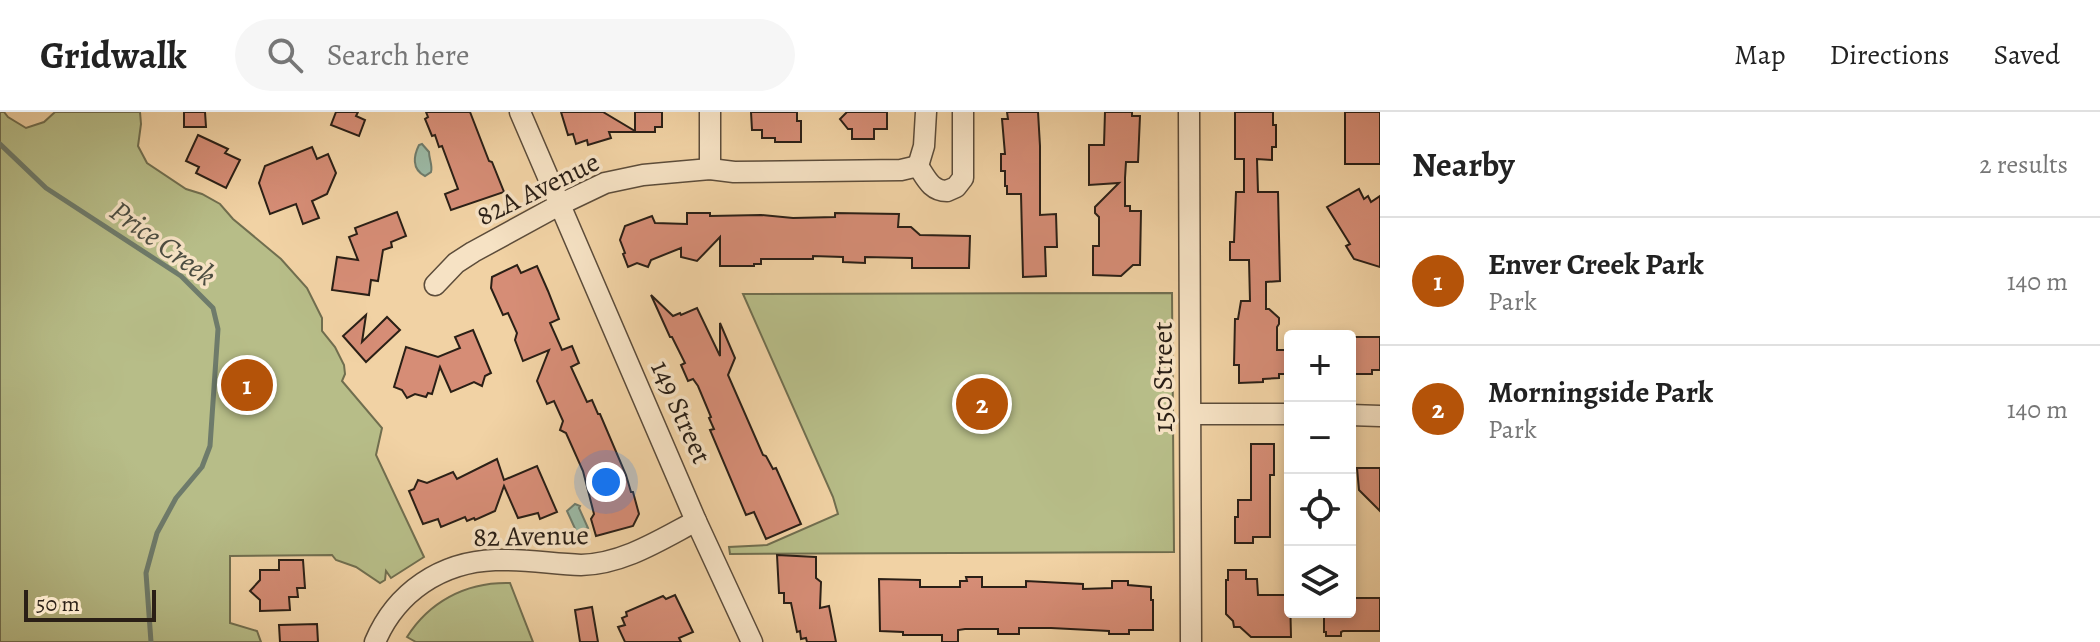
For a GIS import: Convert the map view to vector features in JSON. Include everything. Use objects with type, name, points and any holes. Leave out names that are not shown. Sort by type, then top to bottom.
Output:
[{"type":"street","name":"149 Street","points":[[520,112],[696,521],[752,642]]},
{"type":"street","points":[[710,112],[710,169]]},
{"type":"street","points":[[926,112],[924,146],[918,166],[936,189],[947,191],[960,183],[964,173],[963,112]]},
{"type":"street","name":"150 Street","points":[[1189,112],[1191,642]]},
{"type":"street","name":"82A Avenue","points":[[435,285],[456,263],[473,252],[587,191],[622,179],[710,169],[734,172],[901,170],[918,166]]},
{"type":"street","points":[[1191,414],[1284,414]]},
{"type":"street","points":[[1356,415],[1380,416]]},
{"type":"street","name":"82 Avenue","points":[[375,642],[385,623],[411,591],[439,573],[479,562],[506,560],[581,565],[612,561],[637,552],[696,521]]},
{"type":"green space","points":[[0,112],[26,128],[44,122],[55,112],[140,112],[138,146],[147,163],[186,189],[220,204],[233,219],[281,259],[307,288],[322,318],[322,331],[344,365],[342,381],[382,428],[376,455],[424,557],[391,578],[386,571],[385,580],[380,583],[332,555],[230,556],[230,623],[257,631],[261,642],[0,642]]},
{"type":"green space","points":[[1172,293],[1174,552],[730,554],[729,547],[767,545],[838,514],[743,294]]},
{"type":"green space","points":[[510,583],[533,642],[416,642],[407,637],[426,614],[449,597],[476,587]]},
{"type":"shaded area","points":[[422,144],[429,152],[432,167],[425,176],[417,170],[415,162],[417,149]]},
{"type":"shaded area","points":[[575,504],[580,506],[588,528],[577,533],[567,511]]},
{"type":"building","points":[[184,112],[205,112],[206,127],[184,127]]},
{"type":"building","points":[[336,112],[358,112],[356,116],[365,120],[359,136],[331,125]]},
{"type":"building","points":[[426,112],[470,112],[504,192],[451,210],[445,194],[458,189],[442,146],[439,147],[435,135],[432,136],[425,119],[428,117]]},
{"type":"building","points":[[561,112],[603,112],[635,131],[635,112],[662,112],[662,127],[655,127],[655,132],[609,132],[611,138],[588,145],[587,140],[576,144],[573,134],[568,135]]},
{"type":"building","points":[[751,112],[797,112],[797,121],[801,121],[801,142],[775,142],[775,138],[762,138],[762,130],[752,130]]},
{"type":"building","points":[[847,112],[887,112],[887,129],[874,129],[874,139],[852,139],[852,129],[848,129],[840,119]]},
{"type":"building","points":[[1007,112],[1038,112],[1040,215],[1056,214],[1057,247],[1045,247],[1046,276],[1023,277],[1021,194],[1007,194],[1005,171],[1001,171],[1001,154],[1005,154],[1002,119],[1008,119]]},
{"type":"building","points":[[1105,112],[1132,112],[1132,116],[1140,116],[1138,162],[1126,162],[1125,206],[1130,206],[1130,211],[1141,211],[1140,265],[1133,265],[1121,276],[1093,275],[1093,246],[1099,246],[1099,217],[1095,207],[1119,183],[1089,185],[1089,145],[1104,145]]},
{"type":"building","points":[[1235,112],[1273,112],[1276,147],[1272,147],[1272,160],[1257,159],[1258,192],[1278,192],[1280,281],[1266,282],[1266,309],[1279,318],[1277,350],[1284,350],[1284,374],[1279,374],[1279,378],[1263,379],[1263,382],[1239,383],[1239,365],[1234,365],[1235,319],[1238,319],[1241,301],[1250,301],[1249,260],[1230,260],[1230,242],[1234,242],[1236,192],[1244,192],[1244,159],[1235,159]]},
{"type":"building","points":[[1345,112],[1380,112],[1380,164],[1345,164]]},
{"type":"building","points":[[198,135],[228,149],[225,153],[240,160],[226,188],[196,173],[199,167],[186,161]]},
{"type":"building","points":[[312,147],[317,159],[328,154],[336,173],[327,194],[312,201],[319,218],[303,224],[296,204],[270,214],[259,183],[265,166]]},
{"type":"building","points":[[1359,189],[1364,199],[1368,196],[1371,202],[1380,196],[1380,267],[1354,259],[1346,246],[1350,244],[1327,207]]},
{"type":"building","points":[[397,212],[406,236],[391,242],[392,247],[383,250],[378,281],[371,280],[369,295],[332,290],[337,257],[358,260],[349,237],[357,234],[355,228]]},
{"type":"building","points":[[687,213],[793,218],[835,217],[835,213],[899,214],[898,227],[911,227],[920,235],[970,236],[969,268],[912,268],[912,258],[865,257],[865,263],[843,262],[843,257],[813,256],[813,259],[761,259],[761,264],[754,266],[720,266],[720,237],[697,261],[681,257],[681,248],[651,260],[648,267],[637,263],[628,267],[620,240],[625,226],[652,216],[655,223],[687,224]]},
{"type":"building","points":[[517,265],[521,273],[537,266],[559,319],[550,323],[562,350],[572,346],[579,363],[571,367],[587,402],[592,400],[600,414],[633,492],[639,514],[633,526],[596,536],[583,471],[566,433],[560,430],[563,421],[554,401],[547,404],[537,381],[549,350],[523,361],[515,340],[517,333],[508,313],[503,315],[491,288],[492,277]]},
{"type":"building","points":[[651,295],[673,316],[697,308],[720,356],[720,323],[735,358],[728,375],[763,455],[773,469],[776,468],[801,524],[766,539],[754,512],[746,515],[710,430],[714,429],[711,417],[698,386],[693,379],[688,381],[681,365],[685,363]]},
{"type":"building","points":[[366,315],[362,342],[387,317],[400,330],[366,362],[343,336]]},
{"type":"building","points":[[473,330],[491,373],[485,376],[482,386],[474,382],[451,392],[440,367],[432,394],[428,393],[426,397],[415,394],[407,398],[402,390],[394,387],[406,347],[438,357],[460,348],[455,337]]},
{"type":"building","points":[[1356,337],[1380,337],[1380,370],[1372,370],[1372,374],[1356,374]]},
{"type":"building","points":[[1251,444],[1274,444],[1274,475],[1270,475],[1270,537],[1253,537],[1253,543],[1235,543],[1238,500],[1251,500]]},
{"type":"building","points":[[497,459],[504,480],[537,466],[557,512],[540,519],[538,513],[518,518],[504,486],[495,511],[475,520],[467,521],[465,517],[441,527],[438,519],[423,524],[409,491],[414,489],[418,480],[427,483],[453,472],[457,479]]},
{"type":"building","points":[[1357,468],[1380,468],[1380,511],[1359,490]]},
{"type":"building","points":[[777,555],[816,557],[816,578],[821,582],[820,608],[829,606],[836,642],[807,642],[806,638],[801,639],[791,603],[784,603],[784,593],[779,593]]},
{"type":"building","points":[[279,560],[303,560],[305,588],[297,588],[298,597],[289,597],[290,610],[260,611],[260,600],[250,591],[260,580],[260,570],[279,570]]},
{"type":"building","points":[[1228,570],[1246,570],[1246,579],[1257,579],[1258,595],[1284,595],[1284,618],[1291,618],[1291,637],[1251,637],[1240,627],[1234,627],[1226,614]]},
{"type":"building","points":[[966,577],[982,577],[982,587],[1026,587],[1026,581],[1083,584],[1083,589],[1112,588],[1112,581],[1128,581],[1128,585],[1151,587],[1153,630],[1109,634],[1109,631],[1019,628],[1019,634],[998,634],[998,629],[965,629],[958,630],[958,642],[942,642],[942,635],[903,635],[903,632],[880,631],[879,579],[920,580],[920,587],[960,587],[960,581],[967,581]]},
{"type":"building","points":[[675,595],[693,632],[679,638],[681,642],[625,642],[618,627],[625,625],[622,618],[627,616],[626,612],[663,596],[666,599]]},
{"type":"building","points":[[1356,598],[1380,598],[1380,631],[1343,631],[1341,636],[1326,636],[1324,618],[1356,618]]},
{"type":"building","points":[[592,607],[598,642],[580,642],[575,610]]},
{"type":"building","points":[[317,624],[318,642],[280,642],[279,625]]},
{"type":"waterway","name":"Price Creek","points":[[0,144],[46,188],[181,276],[213,308],[218,329],[210,446],[202,467],[176,498],[157,533],[146,573],[151,642]]},
{"type":"place","name":"Enver Creek Park","points":[[247,385]]},
{"type":"place","name":"Morningside Park","points":[[982,404]]}]
